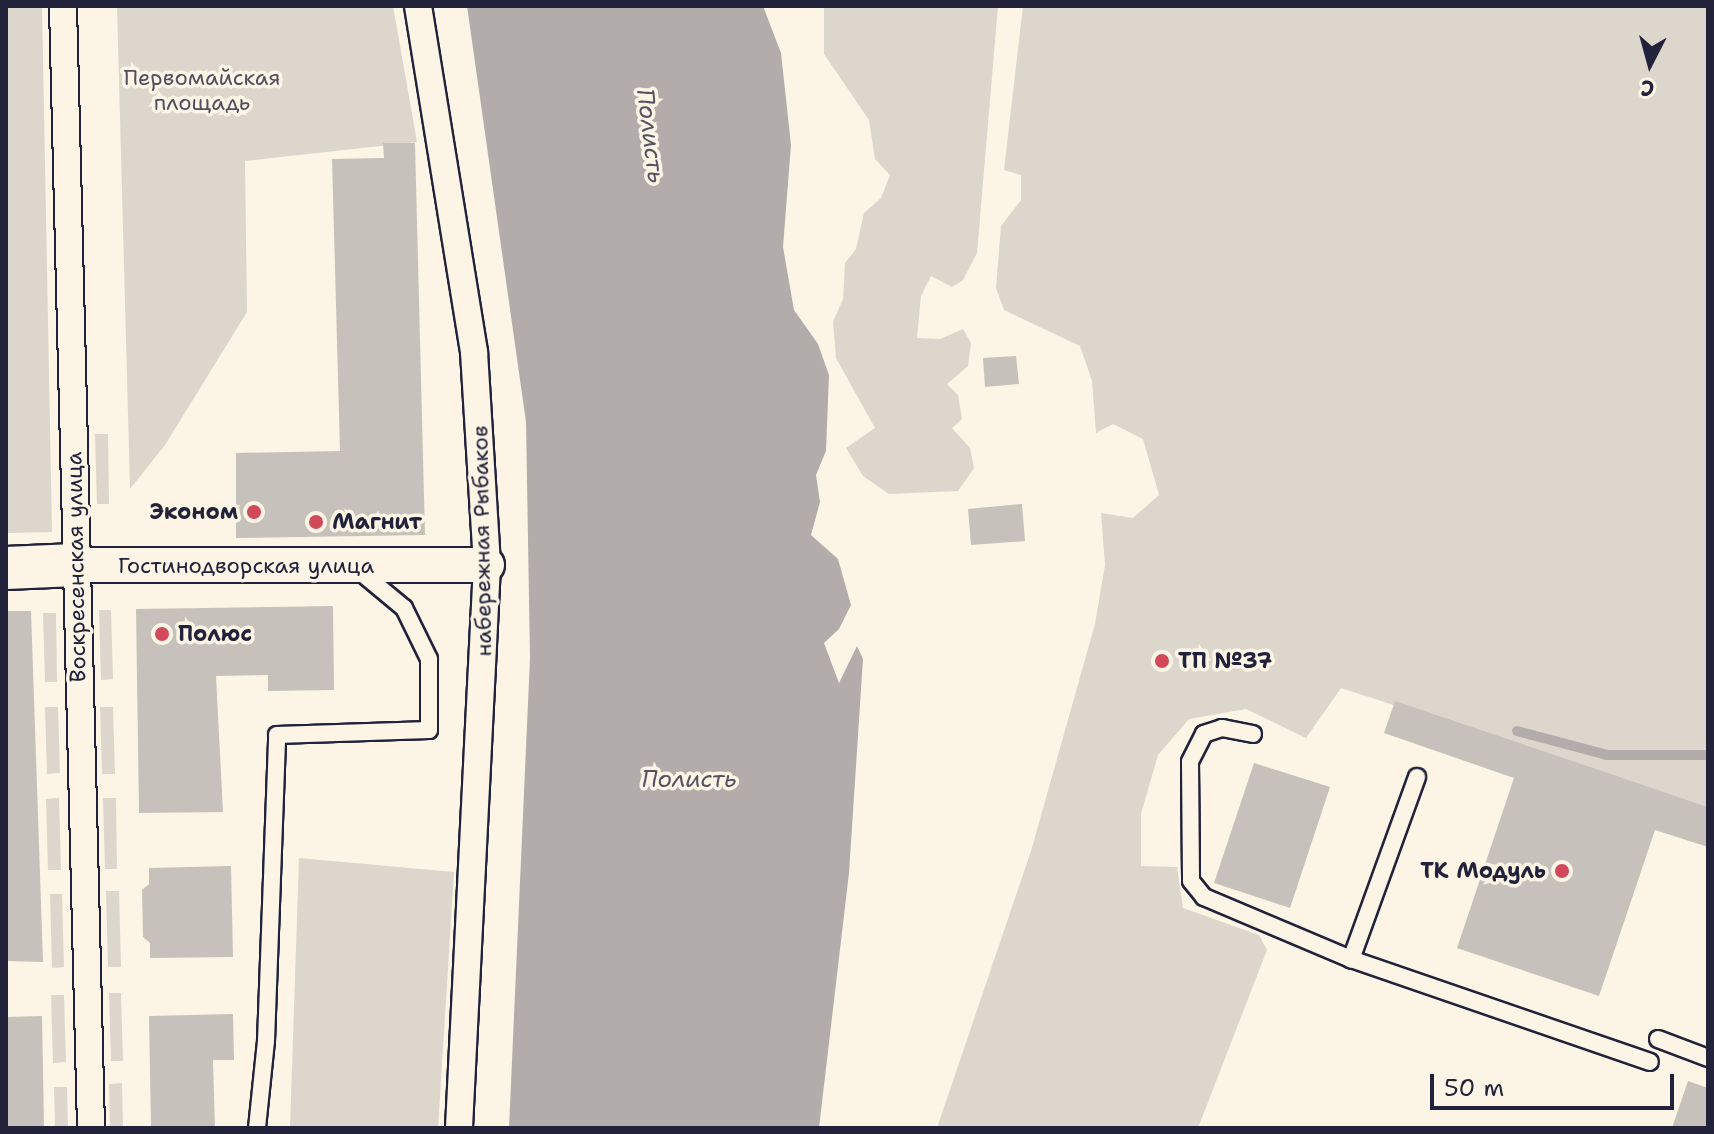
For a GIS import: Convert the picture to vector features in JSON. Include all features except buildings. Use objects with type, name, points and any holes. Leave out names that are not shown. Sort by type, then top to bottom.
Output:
[{"type":"street","name":"Воскресенская улица","points":[[63,6],[91,1128]]},
{"type":"street","name":"набережная Рыбаков","points":[[418,6],[474,352],[487,565],[459,1128]]},
{"type":"street","name":"Гостинодворская улица","points":[[6,568],[75,565],[487,565]]},
{"type":"lane","points":[[257,1128],[266,1041],[277,735],[429,730],[429,659],[404,608],[352,565]]},
{"type":"lane","points":[[1253,734],[1222,728],[1204,734],[1190,762],[1191,881],[1204,897],[1351,959],[1650,1062]]},
{"type":"lane","points":[[1351,959],[1417,777]]},
{"type":"lane","points":[[1658,1039],[1708,1058]]},
{"type":"green space","points":[[6,6],[42,6],[52,532],[6,533]]},
{"type":"green space","name":"Первомайская площадь","points":[[117,6],[393,6],[417,142],[245,161],[247,312],[165,445],[130,489]]},
{"type":"green space","points":[[824,6],[998,6],[977,253],[963,280],[952,287],[931,276],[921,296],[917,338],[940,339],[963,329],[971,343],[968,366],[947,384],[958,395],[962,419],[952,428],[970,448],[974,468],[958,491],[889,494],[863,476],[846,448],[875,428],[836,358],[833,322],[843,299],[845,263],[856,249],[864,213],[881,198],[890,175],[875,159],[869,120],[824,54]]},
{"type":"green space","points":[[1023,6],[1708,6],[1708,807],[1341,688],[1306,738],[1246,709],[1189,719],[1158,755],[1141,814],[1141,866],[1177,867],[1183,908],[1259,935],[1267,950],[1198,1128],[937,1128],[1031,851],[1095,624],[1105,565],[1101,513],[1133,518],[1159,495],[1143,439],[1113,424],[1096,433],[1092,381],[1080,346],[1004,310],[996,288],[1001,226],[1021,200],[1021,175],[1004,170]]},
{"type":"green space","points":[[95,434],[108,434],[109,504],[97,504]]},
{"type":"green space","points":[[99,610],[111,610],[113,679],[101,680]]},
{"type":"green space","points":[[43,613],[56,613],[57,682],[45,682]]},
{"type":"green space","points":[[45,707],[58,707],[60,773],[47,774]]},
{"type":"green space","points":[[100,707],[113,707],[115,774],[102,774]]},
{"type":"green space","points":[[59,798],[61,870],[48,870],[46,799]]},
{"type":"green space","points":[[103,798],[116,798],[117,869],[105,869]]},
{"type":"green space","points":[[299,858],[454,872],[438,1128],[290,1128]]},
{"type":"green space","points":[[106,891],[119,891],[121,967],[108,967]]},
{"type":"green space","points":[[50,894],[62,894],[64,967],[52,968]]},
{"type":"green space","points":[[109,993],[121,993],[123,1061],[111,1061]]},
{"type":"green space","points":[[51,995],[64,995],[66,1062],[53,1063]]},
{"type":"green space","points":[[122,1083],[123,1128],[110,1128],[109,1084]]},
{"type":"green space","points":[[54,1087],[67,1087],[68,1128],[55,1128]]},
{"type":"water","name":"Полисть","points":[[467,6],[763,6],[781,53],[791,145],[783,247],[794,310],[818,344],[829,375],[826,451],[816,475],[820,502],[811,535],[838,559],[851,605],[839,629],[824,643],[839,683],[857,646],[863,659],[849,873],[819,1128],[509,1128],[530,658],[526,422]]},
{"type":"waterway","points":[[1517,731],[1607,755],[1708,755]]},
{"type":"place","name":"Эконом","points":[[254,512]]},
{"type":"place","name":"Магнит","points":[[316,522]]},
{"type":"place","name":"Полюс","points":[[162,634]]},
{"type":"place","name":"ТП №37","points":[[1162,661]]},
{"type":"place","name":"ТК Модуль","points":[[1562,871]]}]
